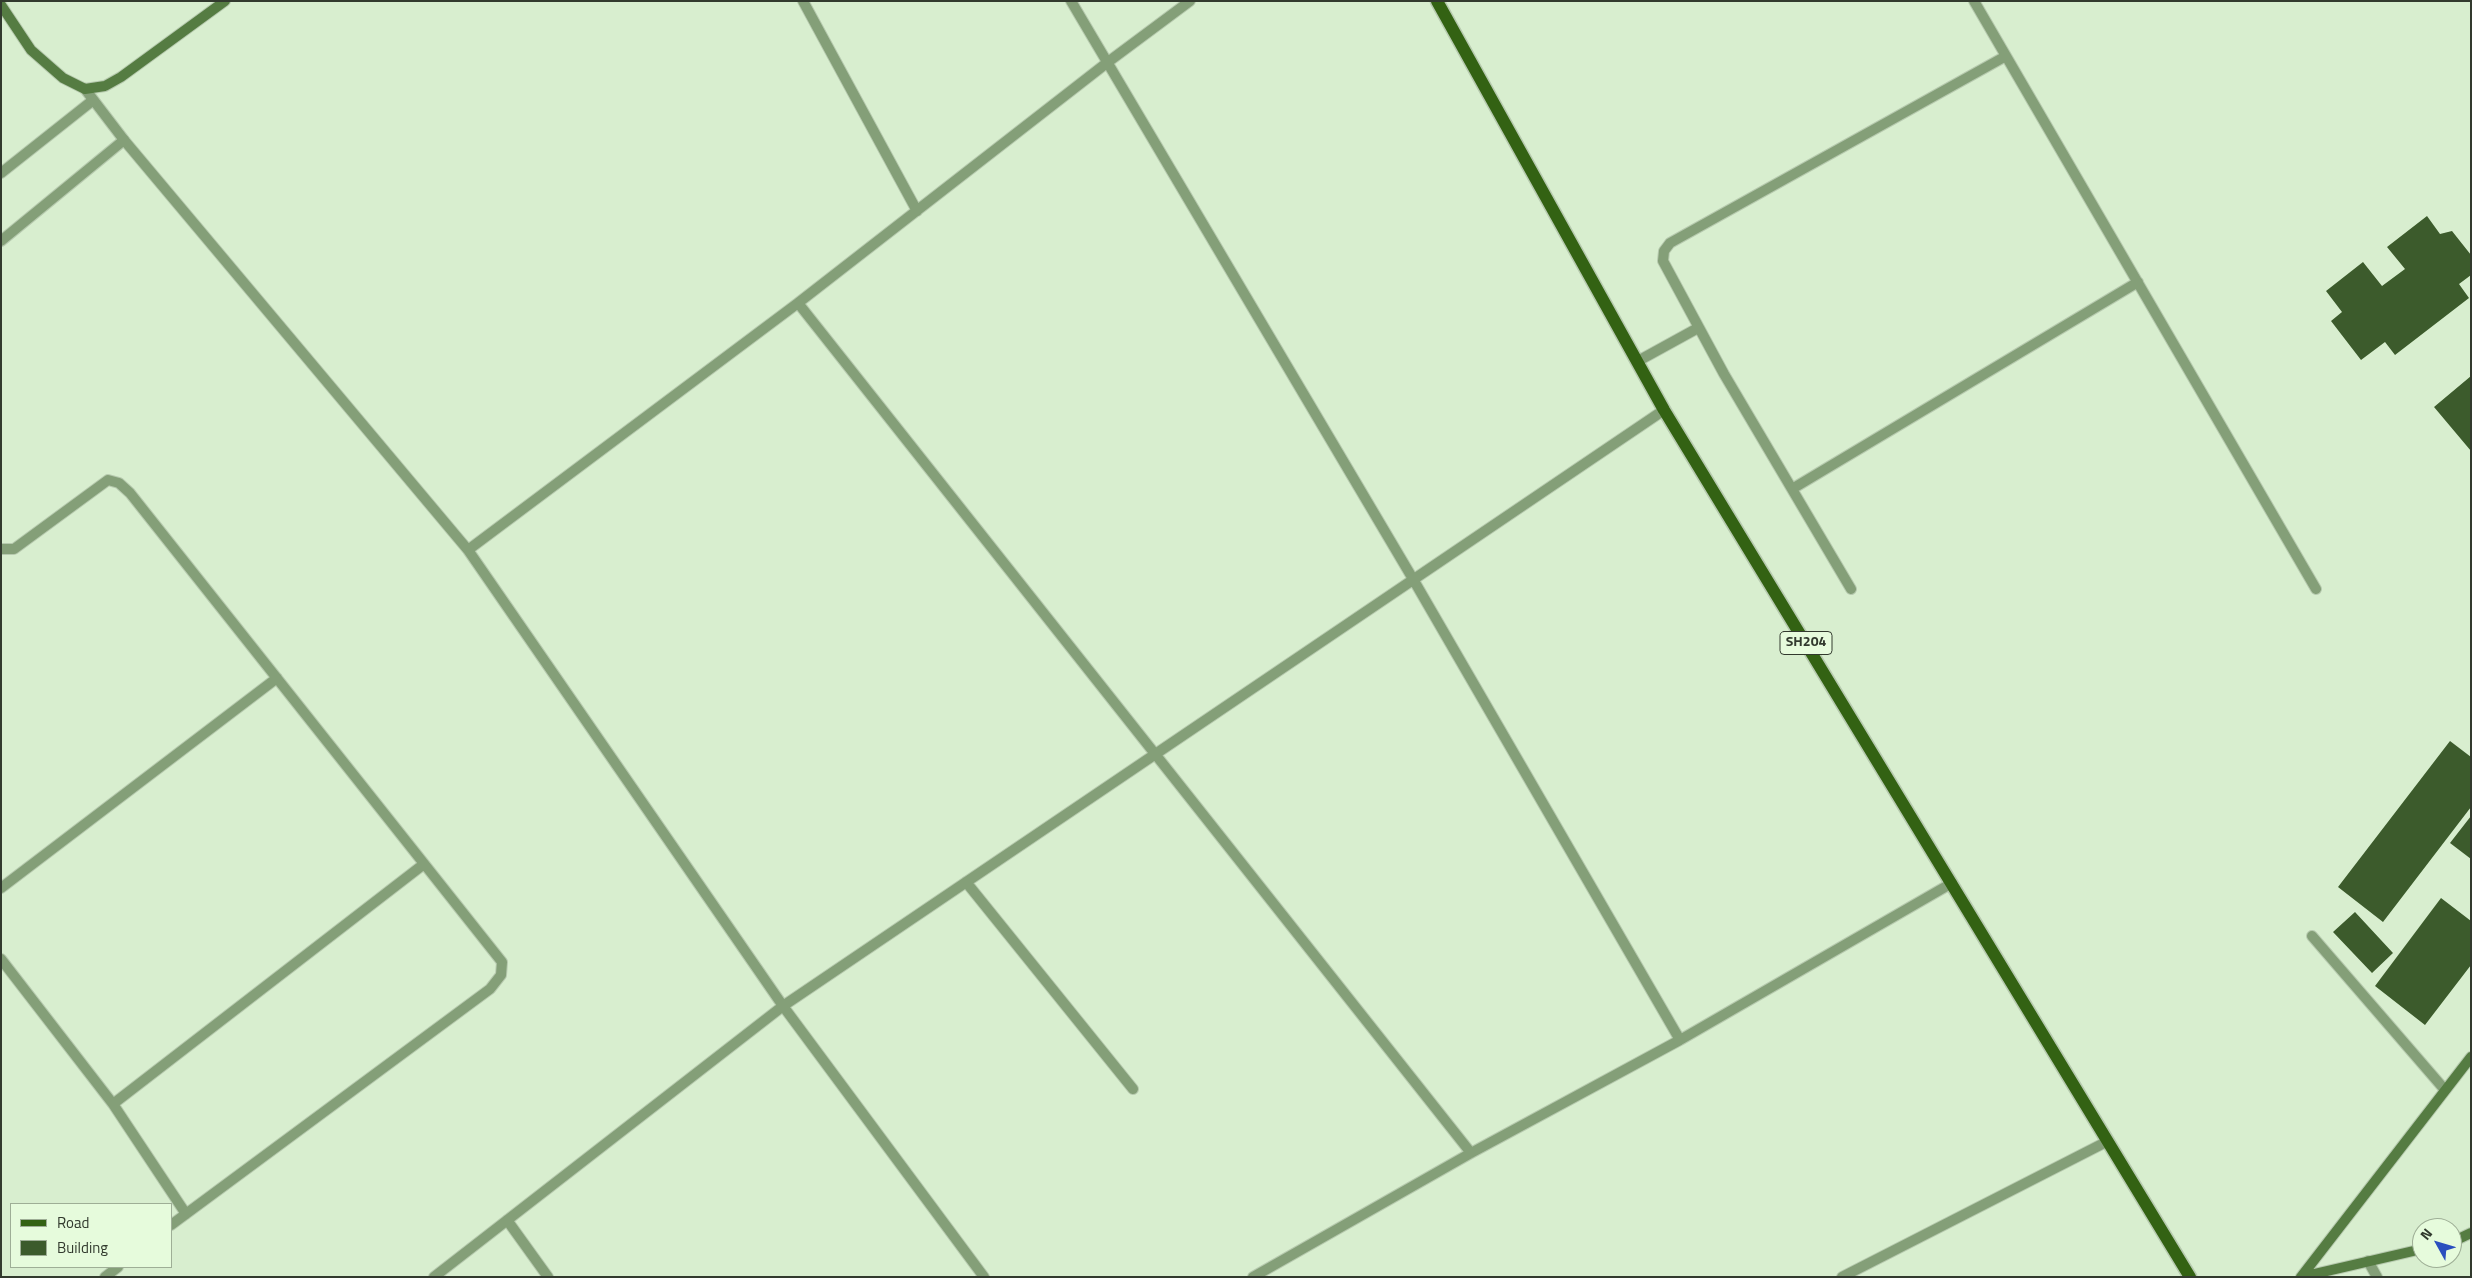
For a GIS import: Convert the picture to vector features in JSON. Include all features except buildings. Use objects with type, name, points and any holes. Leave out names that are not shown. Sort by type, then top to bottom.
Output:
[{"type":"main road","name":"SH204","points":[[1437,1],[1664,410],[2190,1277]]},
{"type":"street","points":[[85,89],[105,86],[121,77],[225,1]]},
{"type":"street","points":[[802,1],[917,211]]},
{"type":"street","points":[[1072,1],[1413,579],[1680,1040]]},
{"type":"street","points":[[468,550],[798,303],[1108,62],[1190,1]]},
{"type":"street","points":[[1974,1],[2316,589]]},
{"type":"street","points":[[1,6],[31,50],[63,78],[85,89],[92,101],[124,140],[468,550],[783,1006],[984,1277]]},
{"type":"street","points":[[1851,589],[1698,328],[1662,261],[1664,251],[1670,243],[2006,56]]},
{"type":"street","points":[[1,173],[92,101]]},
{"type":"street","points":[[1,241],[124,140]]},
{"type":"street","points":[[1792,490],[2138,282]]},
{"type":"street","points":[[798,303],[1471,1153]]},
{"type":"street","points":[[1638,361],[1698,328]]},
{"type":"street","points":[[434,1277],[783,1006],[1664,410]]},
{"type":"street","points":[[1,549],[14,549],[108,480],[119,484],[130,493],[502,962],[501,975],[490,989],[172,1224]]},
{"type":"street","points":[[1,888],[277,678]]},
{"type":"street","points":[[113,1104],[424,864]]},
{"type":"street","points":[[966,882],[1133,1089]]},
{"type":"street","points":[[1253,1277],[1471,1153],[1680,1040],[1952,883]]},
{"type":"street","points":[[2312,936],[2445,1090]]},
{"type":"street","points":[[1,959],[113,1104],[186,1214]]},
{"type":"street","points":[[2301,1277],[2471,1057]]},
{"type":"street","points":[[1842,1277],[2108,1141]]},
{"type":"street","points":[[507,1220],[548,1277]]},
{"type":"street","points":[[2301,1277],[2412,1251]]},
{"type":"street","points":[[2368,1262],[2377,1277]]},
{"type":"street","points":[[105,1277],[117,1268]]}]
